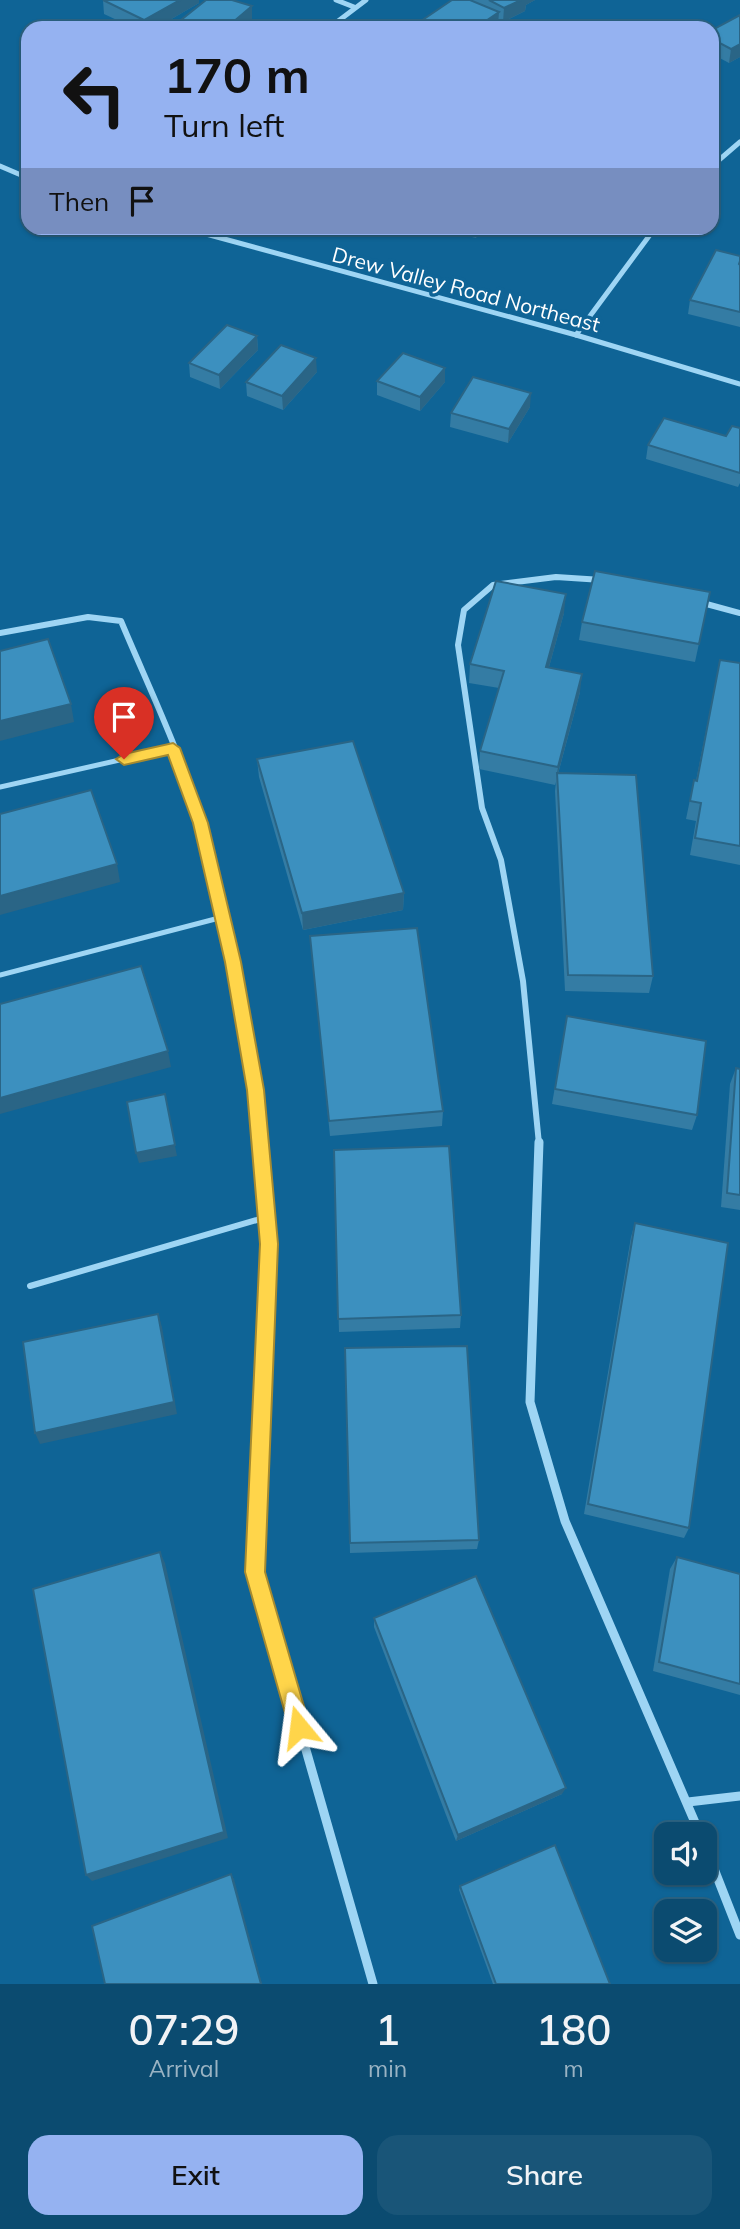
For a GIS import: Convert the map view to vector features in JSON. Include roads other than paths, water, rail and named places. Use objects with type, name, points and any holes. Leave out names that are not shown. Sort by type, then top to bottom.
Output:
[{"type":"street","points":[[336,0],[354,7]]},
{"type":"street","points":[[337,21],[366,0]]},
{"type":"street","points":[[719,160],[740,142]]},
{"type":"street","points":[[0,166],[21,175]]},
{"type":"street","name":"Drew Valley Road Northeast","points":[[210,235],[576,335],[740,384]]},
{"type":"street","points":[[576,335],[650,235]]},
{"type":"street","points":[[609,581],[556,578],[493,584],[464,610],[458,645],[482,808],[500,860],[523,981],[539,1134],[530,1402],[565,1521],[696,1822]]},
{"type":"street","points":[[688,599],[740,613]]},
{"type":"street","points":[[0,633],[88,617],[121,621],[201,823],[223,917],[256,1090],[269,1244],[255,1572],[373,1984]]},
{"type":"street","points":[[688,1802],[740,1796]]},
{"type":"street","points":[[717,1877],[740,1935]]},
{"type":"lane","points":[[0,787],[173,748]]},
{"type":"lane","points":[[0,975],[223,917]]},
{"type":"lane","points":[[30,1286],[267,1217]]}]
